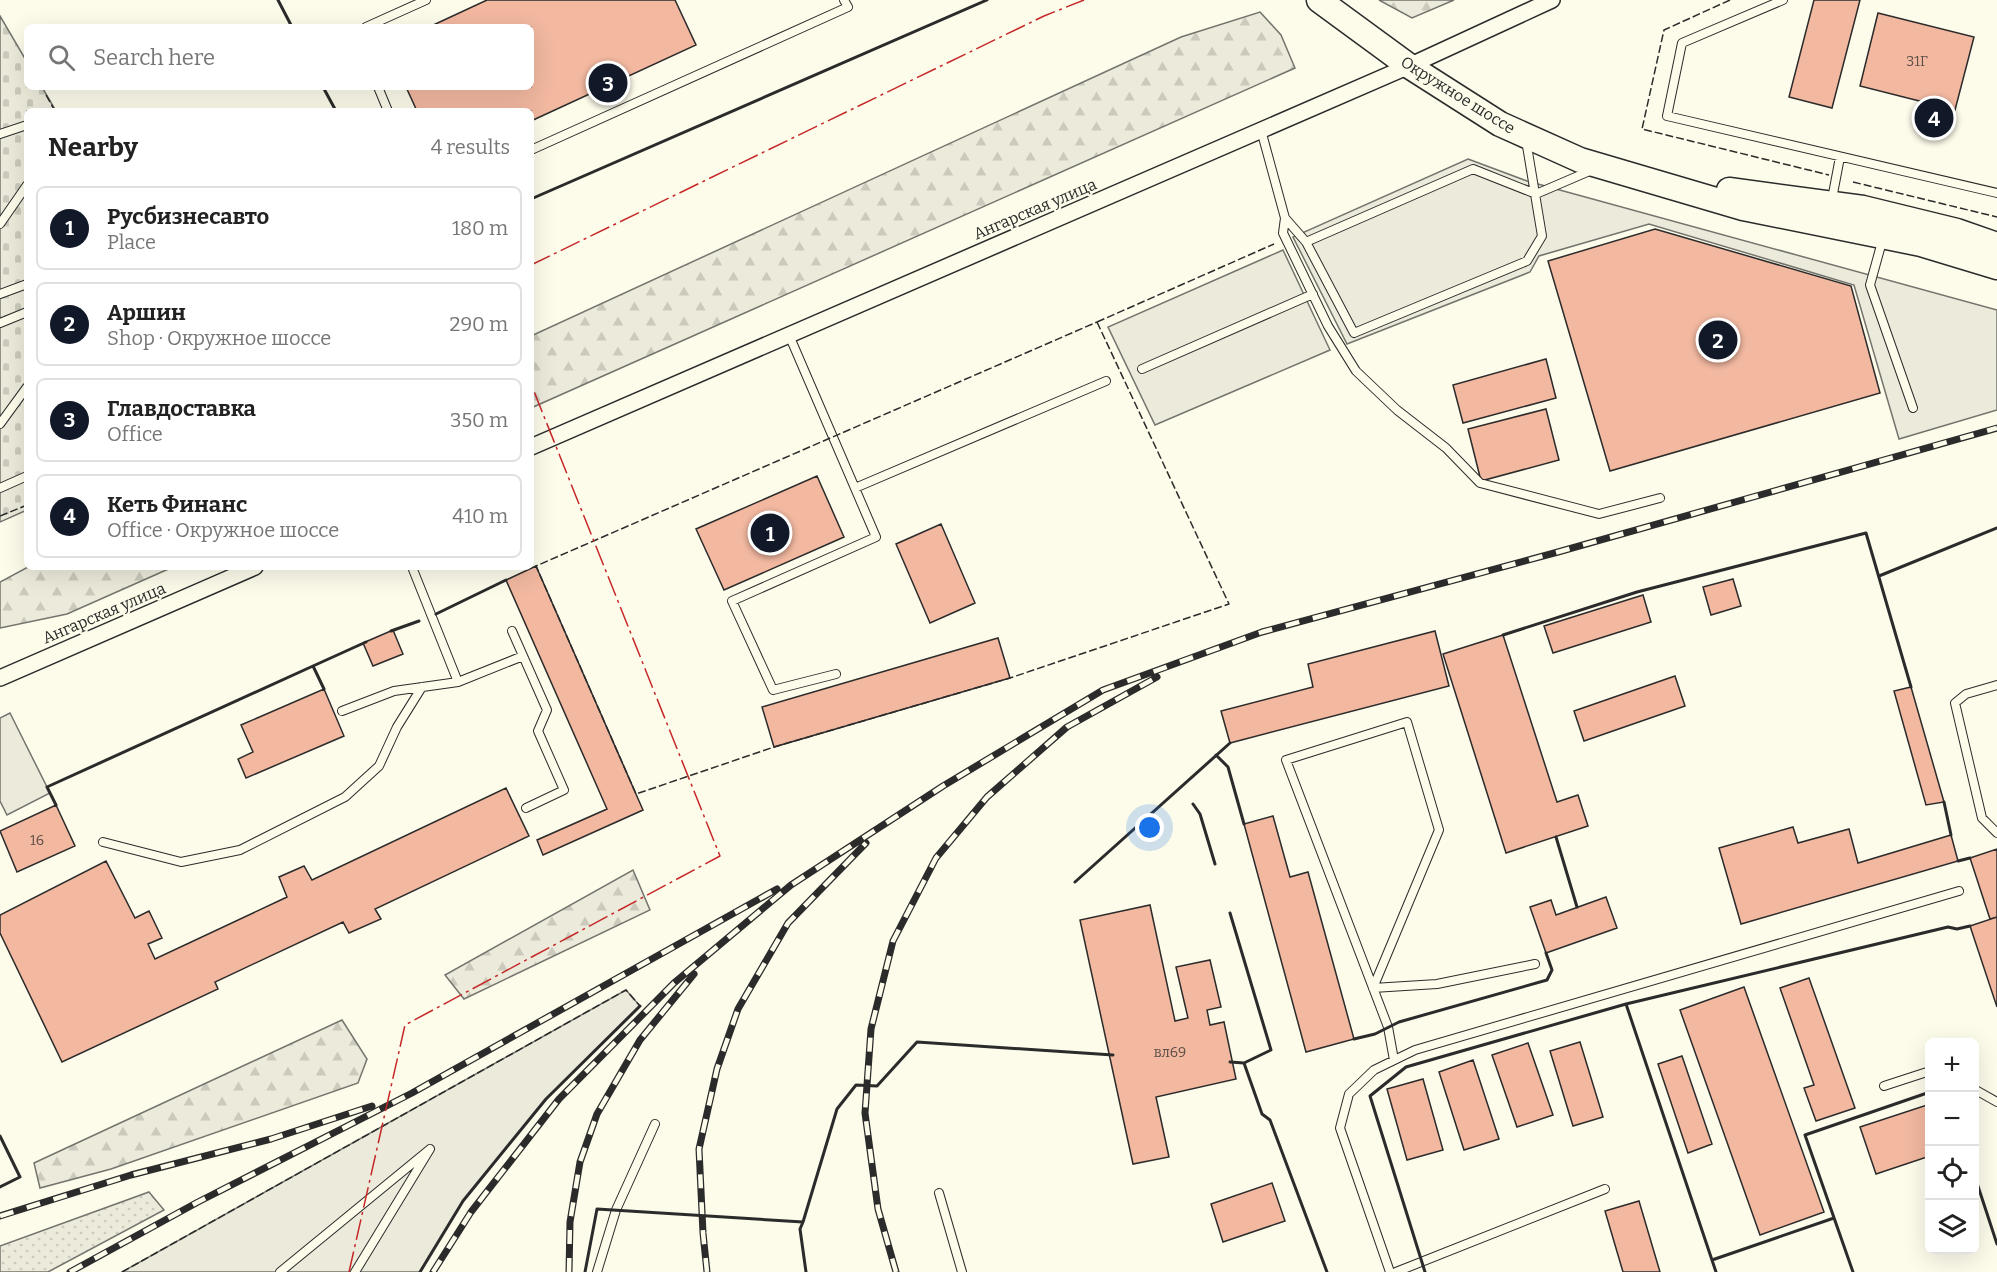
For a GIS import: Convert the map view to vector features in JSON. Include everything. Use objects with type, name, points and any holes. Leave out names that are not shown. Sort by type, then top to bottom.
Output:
[{"type":"main road","name":"Окружное шоссе","points":[[1319,0],[1409,66],[1500,124],[1580,160],[1743,208],[1921,244],[1997,267]]},
{"type":"main road","name":"Окружное шоссе","points":[[1643,178],[1863,208],[1957,231],[1997,244]]},
{"type":"street","name":"Ангарская улица","points":[[534,446],[1409,66],[1552,0]]},
{"type":"street","name":"Ангарская улица","points":[[0,678],[248,570]]},
{"type":"lane","points":[[373,24],[426,0]]},
{"type":"lane","points":[[534,149],[848,7],[844,0]]},
{"type":"lane","points":[[1784,0],[1682,43],[1667,117],[1997,193]]},
{"type":"lane","points":[[379,90],[387,108]]},
{"type":"lane","points":[[0,134],[24,126]]},
{"type":"lane","points":[[1262,130],[1285,218],[1282,233],[1328,326],[1356,371],[1397,410],[1446,448],[1480,483],[1599,514],[1660,498]]},
{"type":"lane","points":[[1285,218],[1306,242],[1354,333],[1527,261],[1542,236],[1525,135]]},
{"type":"lane","points":[[1831,204],[1840,157]]},
{"type":"lane","points":[[1306,242],[1473,168],[1536,194],[1602,166]]},
{"type":"lane","points":[[0,224],[24,189]]},
{"type":"lane","points":[[1883,236],[1870,285],[1912,408]]},
{"type":"lane","points":[[0,294],[24,285]]},
{"type":"lane","points":[[1142,369],[1312,294]]},
{"type":"lane","points":[[0,323],[24,313]]},
{"type":"lane","points":[[789,335],[876,537],[732,601],[773,690],[836,674]]},
{"type":"lane","points":[[855,488],[1106,381]]},
{"type":"lane","points":[[0,424],[24,391]]},
{"type":"lane","points":[[0,488],[24,477]]},
{"type":"lane","points":[[413,570],[458,682]]},
{"type":"lane","points":[[512,631],[547,710],[538,731],[564,790],[526,808]]},
{"type":"lane","points":[[342,711],[394,691],[458,682],[523,656]]},
{"type":"lane","points":[[1997,685],[1966,694],[1955,703],[1982,818],[1997,833]]},
{"type":"lane","points":[[103,842],[181,862],[240,850],[345,797],[354,790],[379,766],[397,727],[422,687]]},
{"type":"lane","points":[[1373,988],[1439,830],[1407,722],[1286,760],[1373,988],[1388,1027],[1394,1060]]},
{"type":"lane","points":[[1390,1272],[1340,1128],[1349,1094],[1374,1070],[1416,1050],[1959,891]]},
{"type":"lane","points":[[1373,988],[1437,984],[1535,964]]},
{"type":"lane","points":[[1884,1086],[1925,1072]]},
{"type":"lane","points":[[1979,1092],[1997,1102]]},
{"type":"lane","points":[[597,1272],[616,1210],[655,1124]]},
{"type":"lane","points":[[280,1272],[430,1149],[355,1272]]},
{"type":"lane","points":[[1396,1272],[1605,1189]]},
{"type":"lane","points":[[939,1193],[962,1272]]},
{"type":"green space","points":[[1379,0],[1454,0],[1412,18]]},
{"type":"green space","points":[[1260,12],[1281,35],[1295,68],[534,407],[534,335],[1181,37]]},
{"type":"green space","points":[[0,16],[24,57],[24,90],[44,90],[54,108],[24,108],[24,511],[0,522]]},
{"type":"green space","points":[[24,569],[166,570],[67,614],[0,628],[0,582]]},
{"type":"green space","points":[[633,870],[650,910],[464,999],[445,975]]},
{"type":"green space","points":[[342,1020],[367,1059],[358,1083],[111,1169],[40,1188],[34,1163]]},
{"type":"green space","points":[[149,1192],[164,1210],[48,1272],[0,1272],[0,1246]]},
{"type":"shaded area","points":[[1468,159],[1527,181],[1997,310],[1997,410],[1899,439],[1854,285],[1649,224],[1539,256],[1530,272],[1347,344],[1293,237]]},
{"type":"shaded area","points":[[1283,250],[1330,350],[1155,425],[1108,327]]},
{"type":"shaded area","points":[[10,713],[50,793],[7,815],[0,801],[0,718]]},
{"type":"shaded area","points":[[626,990],[640,1006],[546,1099],[463,1201],[420,1272],[122,1272]]},
{"type":"building","points":[[487,0],[675,0],[696,45],[534,120],[534,108],[416,108],[407,90],[534,90],[534,24],[435,24]]},
{"type":"building","points":[[1814,0],[1860,0],[1832,108],[1789,97]]},
{"type":"building","points":[[1878,13],[1974,37],[1955,110],[1860,86]]},
{"type":"building","points":[[1655,229],[1851,286],[1880,393],[1610,471],[1548,261]]},
{"type":"building","points":[[1546,359],[1556,398],[1463,423],[1453,385]]},
{"type":"building","points":[[1546,409],[1559,460],[1481,481],[1468,429]]},
{"type":"building","points":[[817,476],[844,537],[724,590],[696,529]]},
{"type":"building","points":[[941,524],[975,603],[930,623],[896,544]]},
{"type":"building","points":[[536,566],[643,810],[543,855],[537,840],[607,809],[506,580],[527,570],[534,570]]},
{"type":"building","points":[[1733,579],[1741,606],[1711,615],[1703,587]]},
{"type":"building","points":[[1643,595],[1651,622],[1553,653],[1544,626]]},
{"type":"building","points":[[393,630],[403,654],[373,666],[363,643]]},
{"type":"building","points":[[1435,631],[1449,686],[1230,743],[1221,711],[1313,687],[1308,664]]},
{"type":"building","points":[[1503,635],[1557,802],[1578,795],[1588,826],[1506,853],[1443,654]]},
{"type":"building","points":[[998,638],[1010,678],[774,747],[762,707]]},
{"type":"building","points":[[1675,676],[1685,706],[1584,741],[1574,711]]},
{"type":"building","points":[[1911,687],[1944,802],[1926,805],[1894,691]]},
{"type":"building","points":[[324,689],[344,736],[246,778],[238,759],[253,752],[241,725]]},
{"type":"building","points":[[506,788],[529,836],[375,909],[381,919],[349,933],[343,922],[215,982],[218,989],[62,1062],[0,933],[0,915],[106,861],[135,918],[149,911],[162,938],[148,944],[155,959],[287,897],[279,877],[304,866],[312,880]]},
{"type":"building","points":[[56,805],[75,846],[17,872],[0,831]]},
{"type":"building","points":[[1273,816],[1290,877],[1308,872],[1354,1039],[1306,1052],[1244,824]]},
{"type":"building","points":[[1793,827],[1798,843],[1849,829],[1858,863],[1951,835],[1958,861],[1741,924],[1719,848]]},
{"type":"building","points":[[1997,849],[1997,917],[1990,919],[1970,858]]},
{"type":"building","points":[[1606,897],[1617,928],[1546,953],[1530,907],[1551,900],[1556,915]]},
{"type":"building","points":[[1150,905],[1175,1021],[1188,1018],[1176,967],[1210,960],[1221,1007],[1207,1010],[1210,1025],[1224,1022],[1236,1079],[1156,1097],[1169,1157],[1133,1164],[1080,920]]},
{"type":"building","points":[[1997,917],[1997,1007],[1970,926]]},
{"type":"building","points":[[1809,978],[1855,1108],[1816,1121],[1804,1088],[1814,1085],[1780,988]]},
{"type":"building","points":[[1744,987],[1824,1212],[1760,1235],[1680,1010]]},
{"type":"building","points":[[1580,1042],[1603,1117],[1573,1126],[1550,1051]]},
{"type":"building","points":[[1528,1043],[1553,1115],[1517,1127],[1492,1055]]},
{"type":"building","points":[[1682,1056],[1712,1144],[1688,1153],[1658,1064]]},
{"type":"building","points":[[1473,1060],[1499,1139],[1464,1150],[1439,1072]]},
{"type":"building","points":[[1423,1079],[1443,1150],[1407,1160],[1387,1089]]},
{"type":"building","points":[[1925,1106],[1925,1158],[1876,1174],[1860,1127]]},
{"type":"building","points":[[1272,1183],[1285,1221],[1223,1242],[1211,1204]]},
{"type":"building","points":[[1639,1201],[1660,1272],[1623,1272],[1605,1211]]},
{"type":"railway","points":[[433,1272],[471,1212],[559,1099],[674,983],[791,885],[943,786],[1103,690],[1262,632],[1558,552],[1997,428]]},
{"type":"railway","points":[[896,1272],[878,1209],[865,1113],[871,1029],[893,941],[936,858],[987,797],[1067,727],[1157,677]]},
{"type":"railway","points":[[707,1272],[699,1149],[717,1069],[738,1009],[788,923],[866,843]]},
{"type":"railway","points":[[70,1272],[198,1202],[412,1093],[777,889]]},
{"type":"railway","points":[[569,1272],[570,1222],[580,1162],[597,1114],[640,1040],[694,974]]},
{"type":"railway","points":[[0,1216],[131,1175],[271,1139],[372,1106]]},
{"type":"fence","points":[[1730,0],[1664,30],[1642,129],[1829,175]]},
{"type":"fence","points":[[46,95],[53,108]]},
{"type":"fence","points":[[1853,182],[1997,217]]},
{"type":"fence","points":[[1097,322],[1274,244]]},
{"type":"fence","points":[[1097,322],[1229,604],[1010,678],[774,747],[636,794],[536,566],[1097,322]]},
{"type":"fence","points":[[0,516],[24,506]]},
{"type":"fence","points":[[122,1272],[626,990],[640,1006]]},
{"type":"wall","points":[[278,0],[290,24]]},
{"type":"wall","points":[[534,198],[987,0]]},
{"type":"wall","points":[[325,90],[334,108]]},
{"type":"wall","points":[[1879,576],[1997,528]]},
{"type":"wall","points":[[1503,635],[1637,592],[1866,533],[1911,687]]},
{"type":"wall","points":[[436,614],[506,580]]},
{"type":"wall","points":[[391,631],[419,621]]},
{"type":"wall","points":[[313,666],[366,642]]},
{"type":"wall","points":[[56,805],[47,787],[313,666],[324,689]]},
{"type":"wall","points":[[1075,882],[1230,743]]},
{"type":"wall","points":[[1216,755],[1228,767],[1244,824]]},
{"type":"wall","points":[[1944,802],[1951,835]]},
{"type":"wall","points":[[1193,804],[1200,814],[1215,864]]},
{"type":"wall","points":[[1556,837],[1577,907]]},
{"type":"wall","points":[[1958,861],[1970,858]]},
{"type":"wall","points":[[1230,913],[1271,1050],[1244,1063]]},
{"type":"wall","points":[[1626,1004],[1948,927],[1957,929],[1970,926]]},
{"type":"wall","points":[[1354,1039],[1375,1034],[1399,1022],[1547,980],[1552,970],[1546,953]]},
{"type":"wall","points":[[1425,1272],[1370,1096],[1406,1067],[1626,1004],[1716,1272]]},
{"type":"wall","points":[[420,1272],[463,1201],[546,1099],[640,1006]]},
{"type":"wall","points":[[803,1222],[837,1109],[856,1085],[877,1086],[917,1042],[1113,1055]]},
{"type":"wall","points":[[1230,1062],[1244,1063],[1262,1114],[1270,1120],[1327,1272]]},
{"type":"wall","points":[[1853,1272],[1805,1135],[1925,1094]]},
{"type":"wall","points":[[0,1136],[20,1177],[0,1187]]},
{"type":"wall","points":[[1979,1189],[1997,1244]]},
{"type":"wall","points":[[585,1272],[597,1209],[803,1222],[800,1229],[806,1272]]},
{"type":"wall","points":[[1712,1260],[1834,1218]]},
{"type":"power","points":[[534,264],[1044,16],[1084,0]]},
{"type":"power","points":[[349,1272],[405,1025],[720,856],[534,391]]},
{"type":"place","name":"Главдоставка","points":[[608,83]]},
{"type":"place","name":"Кеть Финанс","points":[[1934,118]]},
{"type":"place","name":"Аршин","points":[[1718,340]]},
{"type":"place","name":"Русбизнесавто","points":[[770,533]]}]
